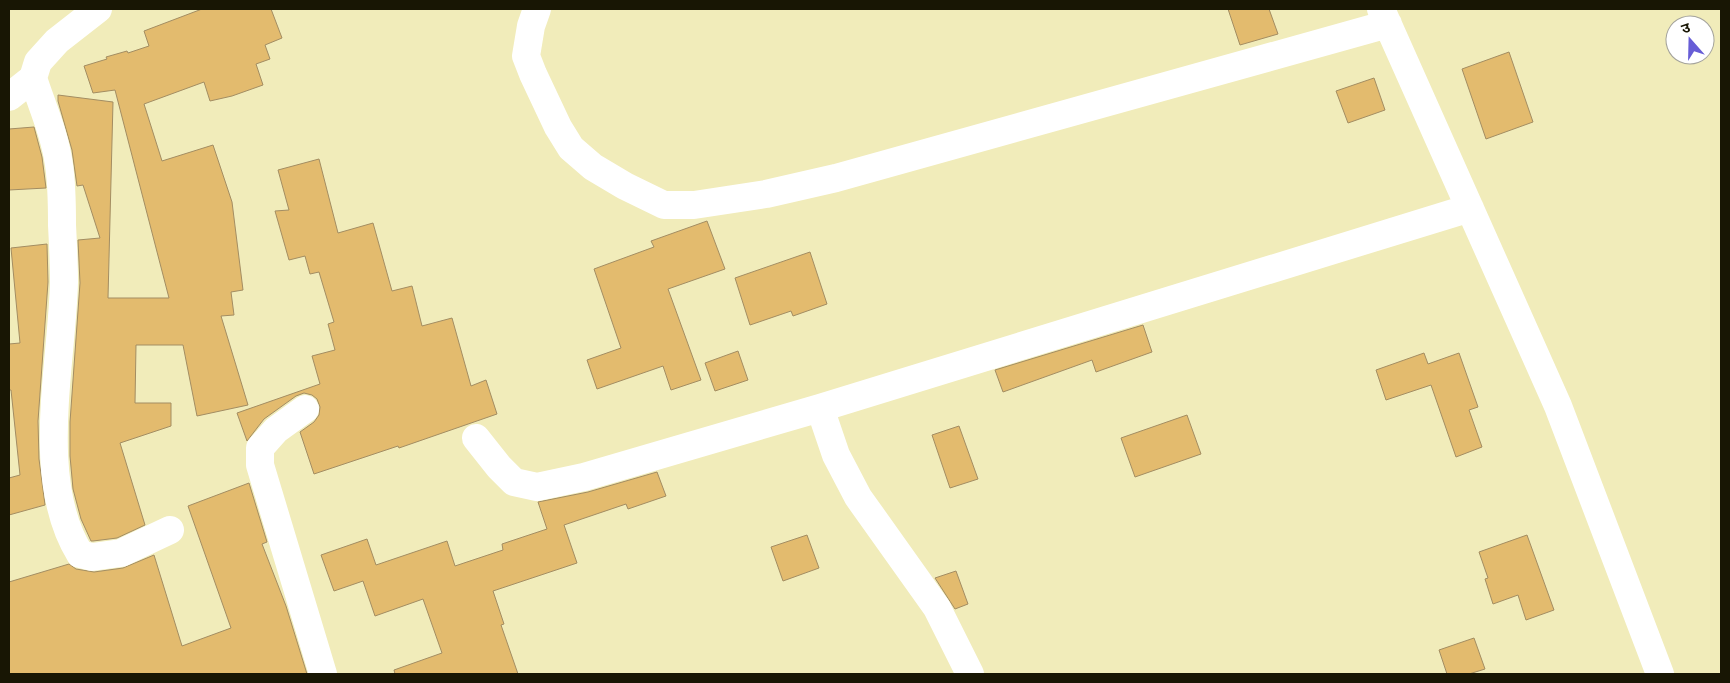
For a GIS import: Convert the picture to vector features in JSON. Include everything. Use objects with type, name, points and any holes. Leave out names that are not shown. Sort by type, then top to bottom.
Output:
[{"type":"street","points":[[9,97],[33,78],[38,62],[57,41],[98,9]]},
{"type":"street","points":[[537,9],[531,26],[526,56],[558,127],[571,148],[593,167],[625,186],[664,205],[694,205],[766,194],[836,178],[1385,16],[1558,406],[1660,674]]},
{"type":"street","points":[[33,78],[59,164],[64,283],[54,422],[55,473],[71,540],[80,554],[92,557],[121,553],[170,530]]},
{"type":"street","points":[[476,438],[499,467],[514,482],[538,487],[584,477],[820,408],[1470,208]]},
{"type":"street","points":[[820,408],[836,455],[858,497],[937,608],[970,674]]},
{"type":"street","points":[[305,410],[276,430],[260,448],[260,465],[323,674]]},
{"type":"building","points":[[202,9],[271,9],[282,38],[265,45],[270,59],[256,64],[263,85],[232,96],[210,101],[204,82],[144,104],[162,161],[213,145],[232,202],[243,290],[231,292],[234,315],[221,316],[248,405],[197,416],[183,345],[136,345],[135,403],[171,403],[171,426],[120,443],[145,525],[117,538],[91,541],[81,519],[73,489],[70,456],[70,422],[80,283],[78,240],[100,238],[83,185],[77,186],[72,150],[58,95],[113,102],[108,298],[169,298],[115,90],[93,93],[84,66],[107,59],[106,57],[127,51],[128,53],[149,46],[144,31]]},
{"type":"building","points":[[1228,9],[1269,9],[1278,34],[1240,45]]},
{"type":"building","points":[[1509,52],[1533,122],[1486,139],[1462,69]]},
{"type":"building","points":[[1374,78],[1385,110],[1348,123],[1336,91]]},
{"type":"building","points":[[34,127],[42,157],[46,188],[9,190],[9,129]]},
{"type":"building","points":[[319,159],[338,233],[373,223],[392,291],[412,286],[422,326],[452,318],[471,386],[486,380],[497,414],[399,448],[398,446],[314,474],[300,432],[314,422],[319,415],[320,407],[317,399],[312,395],[304,393],[296,396],[264,419],[247,441],[237,413],[320,384],[312,356],[335,350],[328,324],[334,322],[319,272],[310,274],[305,256],[289,260],[275,211],[289,210],[278,170]]},
{"type":"building","points":[[707,221],[725,269],[668,289],[701,380],[671,390],[663,366],[597,389],[587,360],[621,348],[594,269],[654,247],[651,241]]},
{"type":"building","points":[[47,244],[48,282],[38,421],[39,459],[45,505],[9,515],[9,478],[20,475],[11,390],[9,390],[9,344],[20,343],[11,248]]},
{"type":"building","points":[[810,252],[827,304],[793,316],[791,311],[750,325],[735,278]]},
{"type":"building","points":[[1143,325],[1152,352],[1096,372],[1092,360],[1003,392],[995,370]]},
{"type":"building","points":[[738,351],[748,380],[715,391],[705,363]]},
{"type":"building","points":[[1424,353],[1428,364],[1459,353],[1478,407],[1469,410],[1482,447],[1456,457],[1431,385],[1386,400],[1376,370]]},
{"type":"building","points":[[1187,415],[1201,454],[1135,477],[1121,438]]},
{"type":"building","points":[[959,426],[978,479],[950,488],[932,435]]},
{"type":"building","points":[[657,472],[666,496],[628,509],[626,504],[564,525],[577,563],[493,591],[504,624],[501,625],[518,674],[395,674],[394,670],[442,653],[423,599],[375,616],[363,581],[334,591],[321,555],[367,539],[376,565],[447,541],[455,566],[503,550],[502,544],[547,529],[538,502],[588,492]]},
{"type":"building","points":[[249,483],[267,542],[262,544],[286,606],[307,674],[9,674],[9,582],[69,564],[76,569],[94,572],[123,568],[154,555],[182,646],[231,628],[188,506]]},
{"type":"building","points":[[807,535],[819,568],[783,581],[771,547]]},
{"type":"building","points":[[1527,535],[1554,610],[1526,620],[1518,595],[1493,604],[1485,579],[1488,578],[1479,552]]},
{"type":"building","points":[[956,571],[968,604],[955,609],[935,578]]},
{"type":"building","points":[[1474,638],[1485,669],[1469,674],[1447,674],[1439,650]]}]
